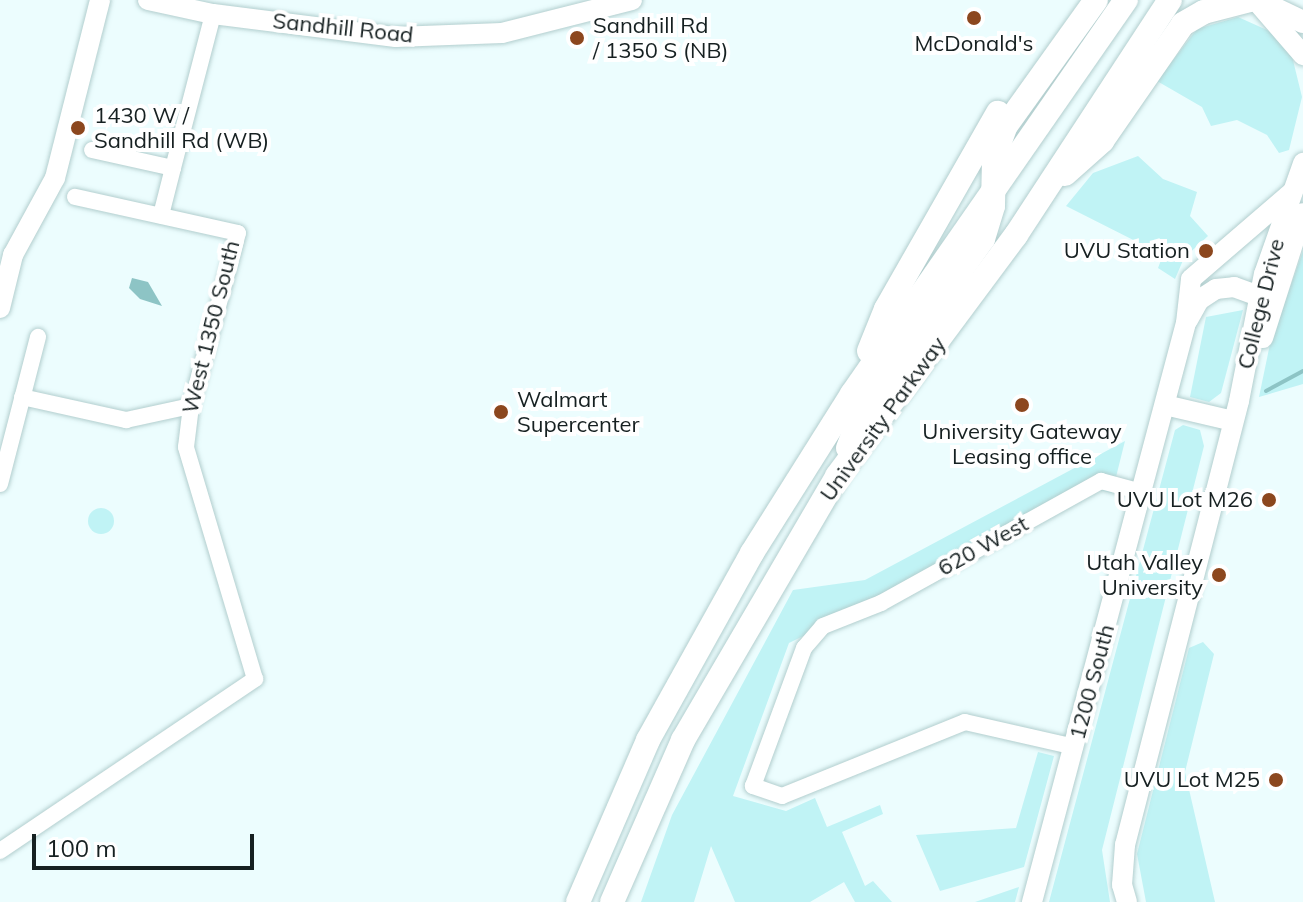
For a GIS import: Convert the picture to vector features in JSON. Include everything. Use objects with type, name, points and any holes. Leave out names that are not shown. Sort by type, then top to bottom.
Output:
[{"type":"main road","points":[[852,394],[886,309],[992,121],[1078,0]]},
{"type":"main road","points":[[837,476],[864,407],[983,239],[993,189],[994,158],[1005,127],[1096,0]]},
{"type":"main road","name":"University Parkway","points":[[578,902],[618,804],[681,676],[852,394],[1126,0]]},
{"type":"main road","name":"University Parkway","points":[[612,902],[683,740],[837,476],[1037,200],[1170,0]]},
{"type":"main road","points":[[1037,200],[1102,141],[1174,33],[1204,12],[1254,0],[1303,22]]},
{"type":"street","points":[[0,308],[13,255],[55,178],[100,0]]},
{"type":"street","name":"Sandhill Road","points":[[148,0],[213,14],[396,37],[502,33],[632,0]]},
{"type":"street","points":[[1254,0],[1303,55]]},
{"type":"street","points":[[75,197],[161,215],[213,14]]},
{"type":"street","points":[[92,150],[173,168]]},
{"type":"street","name":"College Drive","points":[[1127,902],[1122,885],[1125,845],[1236,411],[1259,296],[1302,163]]},
{"type":"street","name":"1200 South","points":[[1032,902],[1186,323],[1191,279],[1292,192]]},
{"type":"street","name":"College Drive","points":[[1236,411],[1303,213]]},
{"type":"street","name":"West 1350 South","points":[[0,851],[255,679],[186,447],[191,406],[238,233],[161,215]]},
{"type":"street","name":"1200 South","points":[[1186,323],[1199,300],[1216,289],[1234,287],[1259,296]]},
{"type":"street","points":[[0,484],[38,337]]},
{"type":"street","points":[[22,397],[126,420],[191,406]]},
{"type":"street","points":[[1165,405],[1236,411]]},
{"type":"street","name":"620 West","points":[[1075,747],[965,722],[782,796],[753,786],[804,648],[823,626],[881,603],[1101,481],[1142,492]]},
{"type":"shaded area","points":[[1238,17],[1276,34],[1291,52],[1302,97],[1289,150],[1279,153],[1267,135],[1237,120],[1211,126],[1202,107],[1157,81],[1197,29]]},
{"type":"shaded area","points":[[1138,156],[1163,179],[1197,192],[1190,216],[1208,236],[1184,258],[1175,279],[1158,268],[1163,255],[1066,206],[1093,173]]},
{"type":"shaded area","points":[[1303,251],[1303,384],[1259,397],[1270,344]]},
{"type":"shaded area","points":[[132,278],[148,282],[162,306],[140,299],[129,288]]},
{"type":"shaded area","points":[[1243,310],[1221,393],[1209,402],[1190,397],[1206,317]]},
{"type":"shaded area","points":[[1183,425],[1200,430],[1204,446],[1102,850],[1110,902],[1049,902],[1175,430]]},
{"type":"shaded area","points":[[1125,441],[1112,493],[1100,490],[789,643],[733,796],[786,811],[815,798],[827,827],[880,805],[883,814],[842,832],[865,886],[873,881],[892,902],[855,902],[844,882],[810,902],[735,902],[711,846],[694,902],[641,902],[672,815],[793,590],[865,580]]},
{"type":"shaded area","points":[[101,508],[110,512],[114,521],[110,530],[101,534],[92,530],[88,521],[92,512]]},
{"type":"shaded area","points":[[1203,642],[1214,654],[1185,772],[1215,902],[1146,902],[1137,854],[1189,648]]},
{"type":"shaded area","points":[[1038,752],[1054,756],[1024,867],[940,891],[916,835],[1016,828]]},
{"type":"shaded area","points":[[1019,887],[1015,902],[975,902]]},
{"type":"waterway","points":[[1266,391],[1303,371]]},
{"type":"place","name":"McDonald's","points":[[974,18]]},
{"type":"place","name":"Sandhill Rd / 1350 S (NB)","points":[[577,38]]},
{"type":"place","name":"1430 W / Sandhill Rd (WB)","points":[[78,128]]},
{"type":"place","name":"UVU Station","points":[[1206,251]]},
{"type":"place","name":"University Gateway Leasing office","points":[[1022,405]]},
{"type":"place","name":"Walmart Supercenter","points":[[501,412]]},
{"type":"place","name":"UVU Lot M26","points":[[1269,500]]},
{"type":"place","name":"Utah Valley University","points":[[1219,575]]},
{"type":"place","name":"UVU Lot M25","points":[[1276,780]]}]
